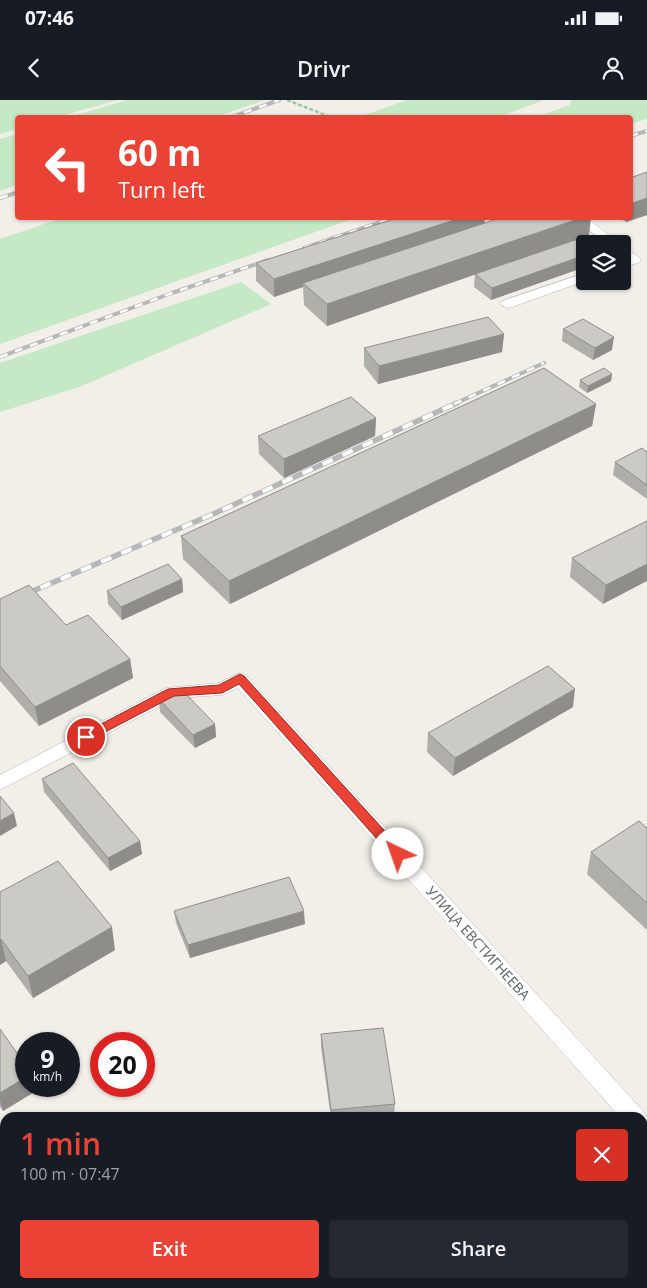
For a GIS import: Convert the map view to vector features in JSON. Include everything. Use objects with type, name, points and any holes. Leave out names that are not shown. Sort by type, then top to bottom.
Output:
[{"type":"lane","points":[[583,220],[602,235]]},
{"type":"lane","points":[[507,304],[576,280]]},
{"type":"lane","name":"УЛИЦА ЕВСТИГНЕЕВА","points":[[0,782],[172,692],[222,689],[240,678],[631,1112]]},
{"type":"path","points":[[287,100],[325,115]]},
{"type":"green space","points":[[0,100],[118,100],[64,115],[15,115],[15,130],[0,134]]},
{"type":"green space","points":[[127,100],[265,100],[221,115],[77,115]]},
{"type":"green space","points":[[407,100],[544,100],[504,115],[365,115]]},
{"type":"green space","points":[[572,100],[647,100],[647,119],[633,123],[633,115],[542,115],[570,105]]},
{"type":"green space","points":[[15,135],[15,186],[0,191],[0,139]]},
{"type":"green space","points":[[56,220],[349,220],[0,344],[0,239]]},
{"type":"green space","points":[[241,282],[271,304],[82,386],[0,412],[0,363]]},
{"type":"building","points":[[647,172],[647,198],[633,203],[633,177]]},
{"type":"building","points":[[391,220],[454,220],[274,279],[256,263]]},
{"type":"building","points":[[494,220],[575,220],[327,304],[303,283]]},
{"type":"building","points":[[576,240],[576,258],[492,288],[475,274]]},
{"type":"building","points":[[488,317],[504,334],[379,366],[364,348]]},
{"type":"building","points":[[583,319],[614,337],[595,348],[563,329]]},
{"type":"building","points":[[544,368],[596,404],[229,581],[181,536]]},
{"type":"building","points":[[604,368],[612,374],[588,386],[580,380]]},
{"type":"building","points":[[351,397],[376,418],[284,459],[258,436]]},
{"type":"building","points":[[642,448],[647,452],[647,485],[615,462]]},
{"type":"building","points":[[647,521],[647,564],[606,585],[572,558]]},
{"type":"building","points":[[168,564],[182,579],[121,607],[107,591]]},
{"type":"building","points":[[29,585],[66,625],[88,615],[130,659],[35,707],[0,666],[0,599]]},
{"type":"building","points":[[548,666],[575,689],[455,758],[428,733]]},
{"type":"building","points":[[180,688],[215,724],[193,735],[159,699]]},
{"type":"building","points":[[73,763],[140,841],[108,858],[42,779]]},
{"type":"building","points":[[0,796],[14,813],[0,821]]},
{"type":"building","points":[[639,821],[647,828],[647,903],[591,852]]},
{"type":"building","points":[[58,861],[112,927],[28,976],[0,940],[0,892]]},
{"type":"building","points":[[289,877],[304,911],[188,945],[174,911]]},
{"type":"building","points":[[383,1028],[395,1104],[331,1110],[321,1034]]},
{"type":"building","points":[[0,1029],[15,1050],[15,1084],[0,1093]]},
{"type":"railway","points":[[237,115],[279,100]]},
{"type":"railway","points":[[633,135],[647,131]]},
{"type":"railway","points":[[0,198],[15,193]]},
{"type":"railway","points":[[304,248],[387,220]]},
{"type":"railway","points":[[0,357],[172,293],[268,260]]},
{"type":"railway","points":[[454,404],[544,363]]},
{"type":"railway","points":[[0,605],[211,515],[457,403]]},
{"type":"route","points":[[86,737],[172,692],[222,689],[240,678],[398,854]]}]
